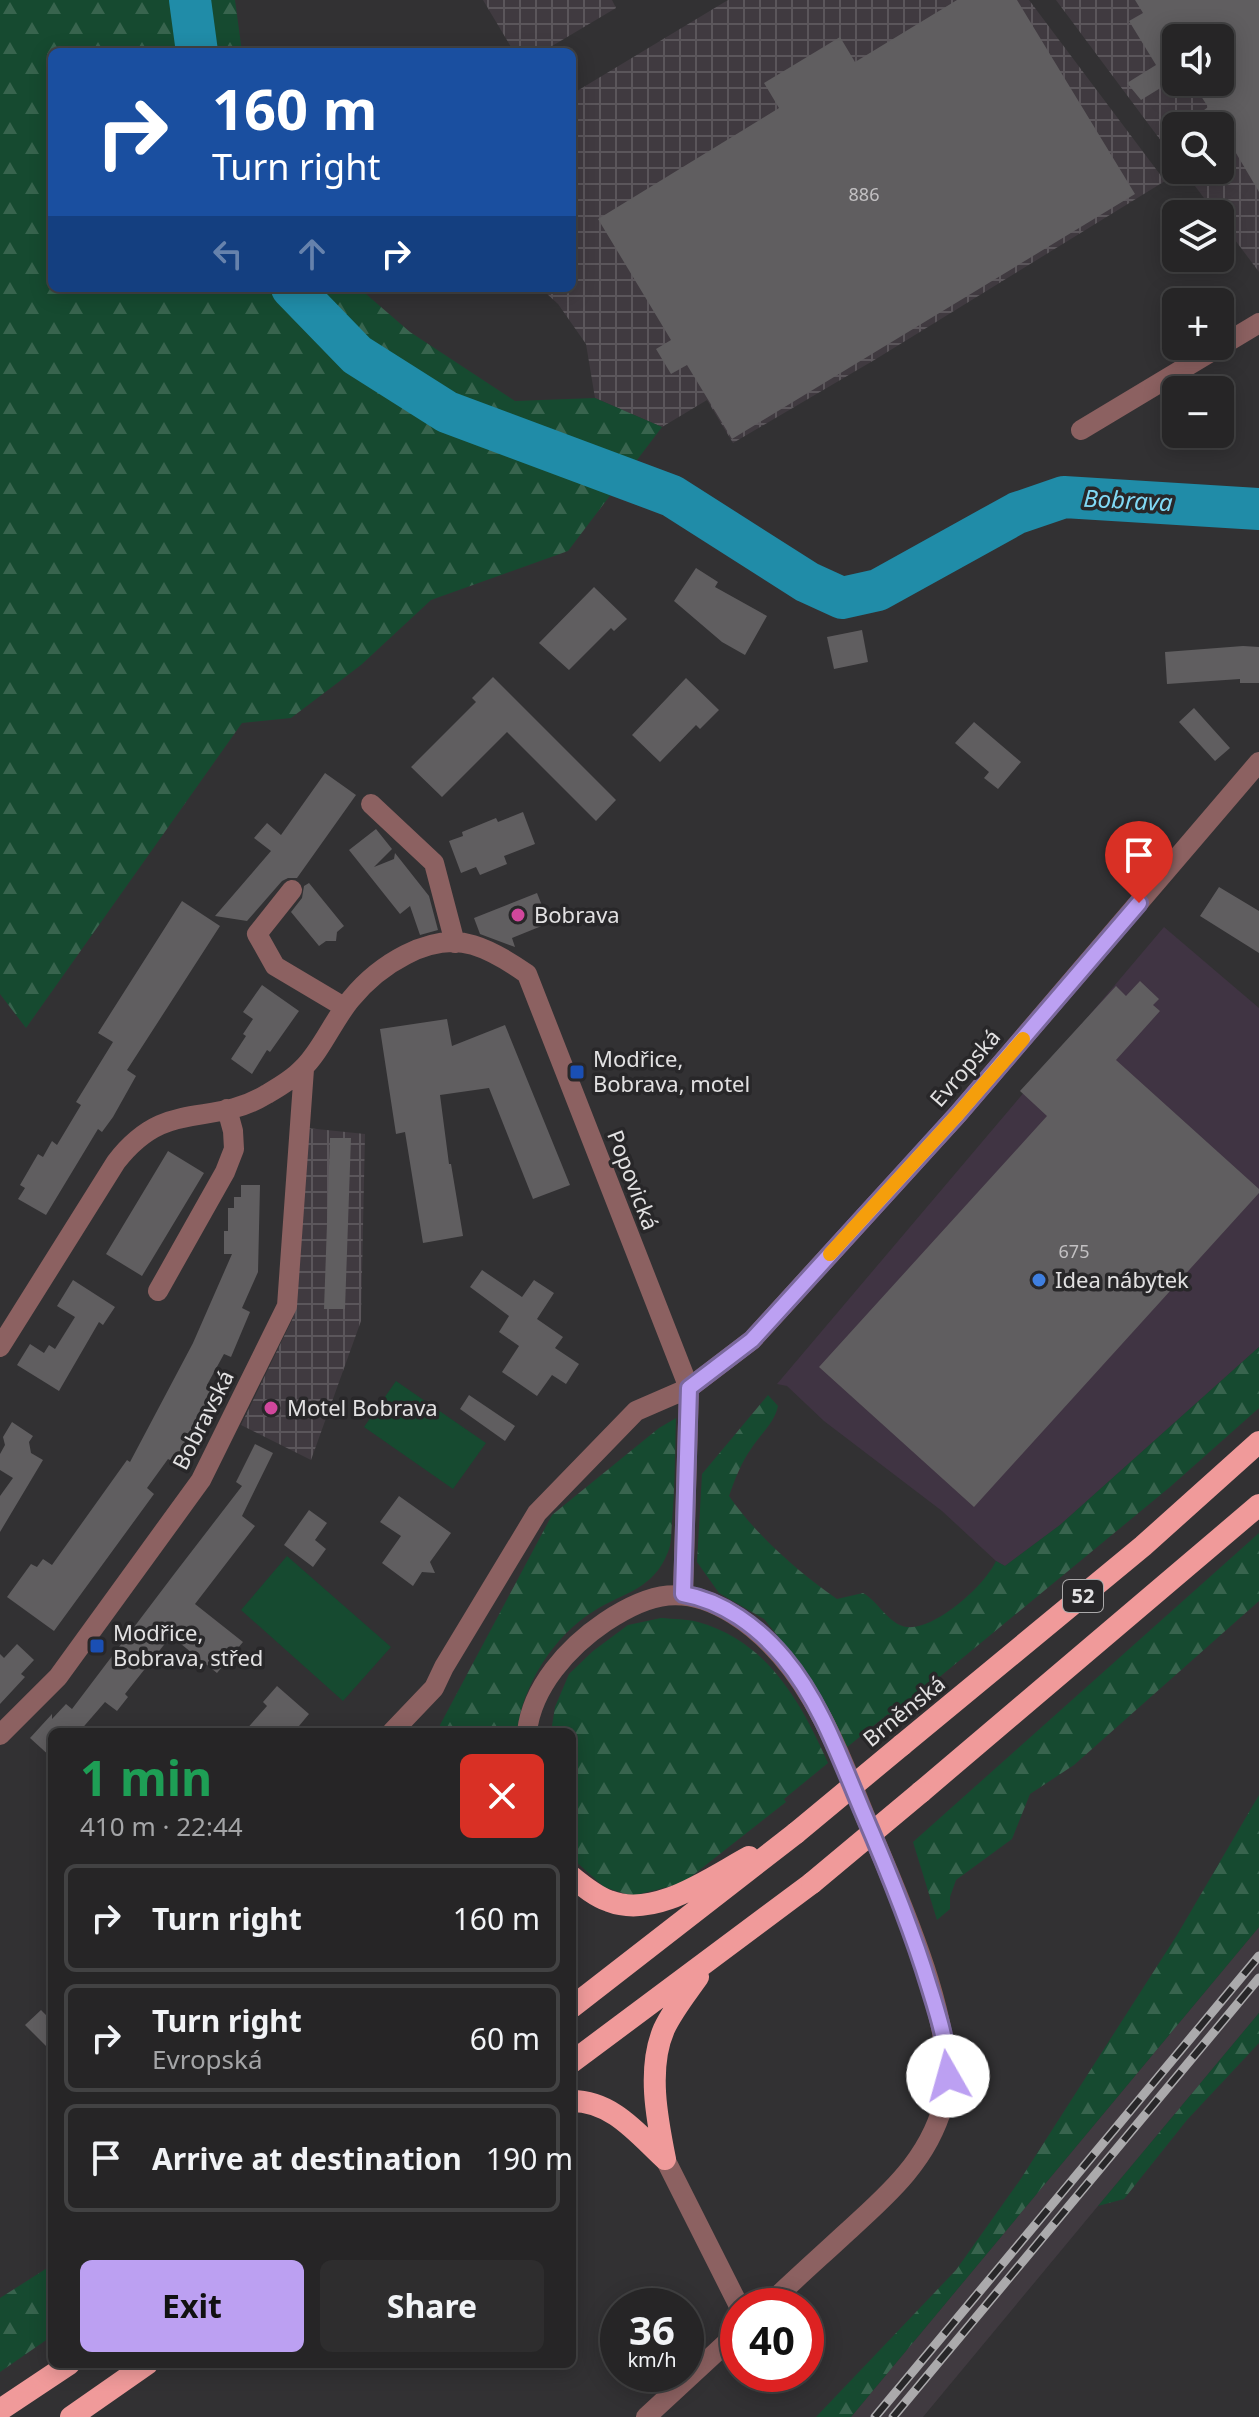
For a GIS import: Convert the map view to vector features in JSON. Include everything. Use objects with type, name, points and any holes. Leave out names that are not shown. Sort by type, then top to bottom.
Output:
[{"type":"highway","name":"Brněnská","points":[[576,2004],[796,1833],[1120,1565],[1259,1442]]},
{"type":"highway","name":"52","points":[[576,2059],[812,1883],[1259,1505]]},
{"type":"highway","points":[[576,1880],[607,1901],[623,1905],[651,1903],[687,1890],[796,1833]]},
{"type":"highway","points":[[665,2159],[657,2121],[659,2042],[677,2007],[710,1959]]},
{"type":"highway","points":[[576,2102],[596,2104],[616,2114],[665,2159]]},
{"type":"highway","points":[[0,2410],[63,2368]]},
{"type":"highway","points":[[71,2417],[141,2368]]},
{"type":"street","points":[[1081,430],[1259,323]]},
{"type":"street","name":"Evropská","points":[[689,1388],[752,1340],[958,1114],[1259,762]]},
{"type":"street","points":[[371,804],[434,863],[455,943]]},
{"type":"street","points":[[292,890],[257,934],[275,966],[344,1007]]},
{"type":"street","name":"Popovická","points":[[0,1347],[116,1162],[136,1139],[162,1123],[186,1115],[255,1101],[304,1069],[344,1007],[374,975],[390,963],[427,947],[455,943],[471,944],[491,951],[527,974],[689,1388]]},
{"type":"street","name":"Bobravská","points":[[0,1735],[58,1677],[201,1480],[287,1306],[304,1069]]},
{"type":"street","points":[[158,1291],[225,1172],[234,1149],[227,1109]]},
{"type":"street","points":[[396,1728],[434,1688],[537,1513],[636,1411],[689,1388],[683,1594]]},
{"type":"street","points":[[528,1728],[538,1693],[559,1664],[595,1629],[648,1599],[683,1594],[716,1604],[758,1631],[786,1659],[816,1708],[885,1864],[920,1954],[939,2018],[948,2064],[943,2105],[932,2133],[911,2170],[786,2288]]},
{"type":"street","points":[[665,2159],[730,2288]]},
{"type":"street","points":[[646,2417],[720,2349]]},
{"type":"shaded area","points":[[483,0],[612,0],[616,8],[549,48],[512,48]]},
{"type":"shaded area","points":[[728,0],[1029,0],[1162,177],[1162,183],[733,443],[707,400],[662,427],[595,398],[586,344],[558,304],[544,292],[576,292],[576,92]]},
{"type":"shaded area","points":[[1056,0],[1259,0],[1259,272],[1234,239],[1234,200],[1206,200],[1194,184],[1234,184],[1234,112],[1162,112],[1162,142]]},
{"type":"shaded area","points":[[1164,927],[1259,1008],[1259,1347],[1060,1525],[1005,1566],[942,1511],[824,1421],[787,1386],[777,1384]]},
{"type":"shaded area","points":[[307,1128],[365,1134],[361,1321],[311,1460],[241,1425],[293,1318],[297,1298]]},
{"type":"shaded area","points":[[1259,1927],[1259,2013],[923,2417],[851,2417]]},
{"type":"green space","points":[[0,0],[235,0],[241,48],[48,48],[48,292],[364,292],[410,332],[515,401],[595,398],[662,427],[568,551],[431,600],[361,665],[291,718],[242,723],[26,1028],[0,994]]},
{"type":"green space","points":[[1259,1347],[1259,1408],[1170,1487],[891,1717],[888,1714],[846,1748],[827,1706],[781,1640],[764,1619],[719,1593],[697,1562],[702,1474],[768,1395],[778,1406],[776,1412],[744,1460],[729,1496],[778,1552],[837,1599],[863,1593],[889,1618],[907,1627],[919,1626],[958,1604],[982,1582],[996,1561],[1005,1566],[1060,1525]]},
{"type":"green space","points":[[396,1381],[486,1443],[453,1489],[364,1427]]},
{"type":"green space","points":[[676,1418],[671,1541],[662,1565],[637,1589],[579,1621],[553,1648],[533,1680],[518,1728],[440,1728],[552,1515],[659,1428]]},
{"type":"green space","points":[[1259,1533],[1259,1601],[1074,1765],[1030,1794],[1012,1839],[956,1880],[950,1897],[950,1909],[937,1920],[913,1842]]},
{"type":"green space","points":[[287,1556],[391,1647],[343,1701],[241,1610]]},
{"type":"green space","points":[[661,1618],[694,1621],[744,1643],[779,1677],[793,1697],[828,1763],[784,1799],[786,1802],[683,1883],[632,1896],[604,1887],[576,1862],[576,1728],[552,1728],[555,1707],[569,1674],[628,1625]]},
{"type":"green space","points":[[1259,1795],[1259,1927],[851,2417],[816,2417],[956,2270],[1020,2180],[1177,1935]]},
{"type":"green space","points":[[1259,2013],[1259,2043],[1187,2120],[1124,2199],[1098,2206]]},
{"type":"green space","points":[[48,2268],[48,2339],[0,2372],[0,2298]]},
{"type":"building","points":[[957,0],[1017,0],[1135,194],[732,439],[687,365],[671,374],[656,349],[671,340],[598,219],[779,108],[764,83],[840,37],[855,62]]},
{"type":"building","points":[[1135,0],[1259,0],[1259,192],[1234,150],[1234,112],[1201,112],[1208,107],[1201,96],[1234,96],[1234,24],[1162,24],[1162,87],[1141,100],[1127,83],[1156,65],[1129,21],[1143,13]]},
{"type":"building","points":[[696,568],[718,582],[715,587],[767,616],[745,655],[722,642],[674,601]]},
{"type":"building","points":[[594,587],[627,619],[614,631],[611,628],[569,670],[539,643]]},
{"type":"building","points":[[862,630],[868,662],[834,669],[827,637]]},
{"type":"building","points":[[1259,647],[1259,683],[1240,683],[1240,679],[1167,684],[1165,652]]},
{"type":"building","points":[[493,677],[616,800],[596,821],[507,732],[442,797],[411,767],[476,702],[472,698]]},
{"type":"building","points":[[686,678],[719,710],[700,729],[696,725],[660,762],[632,735]]},
{"type":"building","points":[[1194,708],[1230,748],[1215,761],[1179,722]]},
{"type":"building","points":[[974,722],[1021,762],[998,789],[984,778],[989,772],[955,743]]},
{"type":"building","points":[[325,773],[356,795],[297,878],[282,881],[247,921],[215,916],[271,851],[254,838],[267,823],[281,835]]},
{"type":"building","points":[[523,812],[535,844],[504,856],[507,864],[480,875],[476,867],[461,873],[449,841],[496,818],[498,822]]},
{"type":"building","points":[[376,829],[392,849],[374,867],[394,859],[395,853],[429,896],[438,930],[420,935],[410,906],[400,914],[349,850]]},
{"type":"building","points":[[309,883],[344,926],[337,932],[336,941],[326,941],[319,946],[291,912],[302,898],[304,886]]},
{"type":"building","points":[[1219,887],[1259,911],[1259,953],[1200,916]]},
{"type":"building","points":[[537,893],[549,923],[512,938],[515,947],[480,934],[474,918]]},
{"type":"building","points":[[182,901],[220,926],[127,1070],[136,1076],[113,1117],[102,1132],[98,1129],[46,1215],[18,1199],[25,1188],[20,1185],[38,1154],[43,1157],[52,1141],[57,1145],[81,1105],[76,1102],[113,1042],[98,1033]]},
{"type":"building","name":"Idea nábytek","points":[[1140,981],[1159,999],[1153,1005],[1160,1011],[1116,1060],[1259,1189],[1259,1193],[974,1507],[819,1367],[1047,1116],[1020,1091],[1116,986],[1126,996]]},
{"type":"building","points":[[262,985],[299,1011],[252,1074],[231,1059],[253,1019],[243,1012]]},
{"type":"building","points":[[447,1019],[452,1046],[505,1025],[570,1185],[533,1199],[489,1088],[440,1095],[463,1236],[423,1243],[405,1132],[396,1134],[380,1029]]},
{"type":"building","points":[[330,1138],[351,1138],[345,1309],[324,1309]]},
{"type":"building","points":[[168,1151],[204,1173],[142,1276],[106,1254]]},
{"type":"building","points":[[241,1185],[260,1185],[258,1272],[242,1308],[250,1312],[231,1357],[224,1354],[207,1385],[215,1390],[176,1463],[168,1459],[147,1488],[154,1494],[54,1631],[7,1597],[31,1564],[37,1567],[43,1559],[52,1565],[127,1460],[130,1462],[193,1343],[232,1254],[224,1254],[224,1231],[228,1231],[228,1208],[234,1208],[234,1197],[241,1197]]},
{"type":"building","points":[[482,1270],[522,1297],[534,1280],[554,1293],[537,1319],[563,1337],[555,1348],[579,1364],[566,1384],[552,1375],[537,1396],[502,1372],[519,1346],[499,1332],[509,1316],[470,1287]]},
{"type":"building","points":[[73,1280],[115,1307],[103,1325],[99,1322],[59,1391],[17,1365],[30,1344],[44,1353],[49,1345],[55,1349],[75,1317],[57,1306]]},
{"type":"building","points":[[469,1395],[515,1426],[505,1441],[460,1409]]},
{"type":"building","points":[[12,1422],[33,1436],[29,1442],[31,1453],[43,1460],[0,1532],[0,1496],[13,1478],[0,1470],[0,1454],[5,1445],[3,1437]]},
{"type":"building","points":[[255,1444],[273,1453],[242,1516],[255,1526],[195,1604],[243,1642],[217,1673],[171,1636],[125,1694],[128,1697],[117,1711],[105,1702],[82,1728],[48,1728],[48,1754],[30,1738],[66,1704],[72,1709],[242,1486],[236,1482]]},
{"type":"building","points":[[399,1496],[451,1533],[430,1562],[435,1573],[422,1572],[413,1586],[382,1563],[401,1536],[380,1522]]},
{"type":"building","points":[[309,1510],[327,1523],[315,1540],[326,1549],[313,1567],[284,1545]]},
{"type":"building","points":[[17,1644],[34,1660],[21,1674],[25,1677],[0,1704],[0,1654],[4,1658]]},
{"type":"building","points":[[277,1686],[309,1714],[297,1728],[248,1728],[267,1706],[263,1702]]},
{"type":"building","points":[[41,2010],[48,2017],[48,2048],[25,2025]]},
{"type":"waterway","name":"Bobrava","points":[[190,0],[196,48]]},
{"type":"waterway","name":"Bobrava","points":[[296,292],[357,355],[447,412],[672,496],[807,582],[842,598],[878,590],[1017,513],[1064,497],[1259,509]]},
{"type":"railway","points":[[875,2417],[1259,1956]]},
{"type":"railway","points":[[893,2417],[1259,1978]]},
{"type":"slow traffic","points":[[830,1254],[1023,1039]]},
{"type":"place","name":"Bobrava","points":[[518,915]]},
{"type":"place","name":"Modřice, Bobrava, motel","points":[[577,1072]]},
{"type":"place","name":"Idea nábytek","points":[[1039,1280]]},
{"type":"place","name":"Motel Bobrava","points":[[271,1408]]},
{"type":"place","name":"Modřice, Bobrava, střed","points":[[97,1646]]},
{"type":"route","points":[[948,2076],[946,2048],[920,1954],[885,1864],[816,1708],[786,1659],[758,1631],[716,1604],[683,1594],[689,1388],[752,1340],[958,1114],[1139,903]]}]
